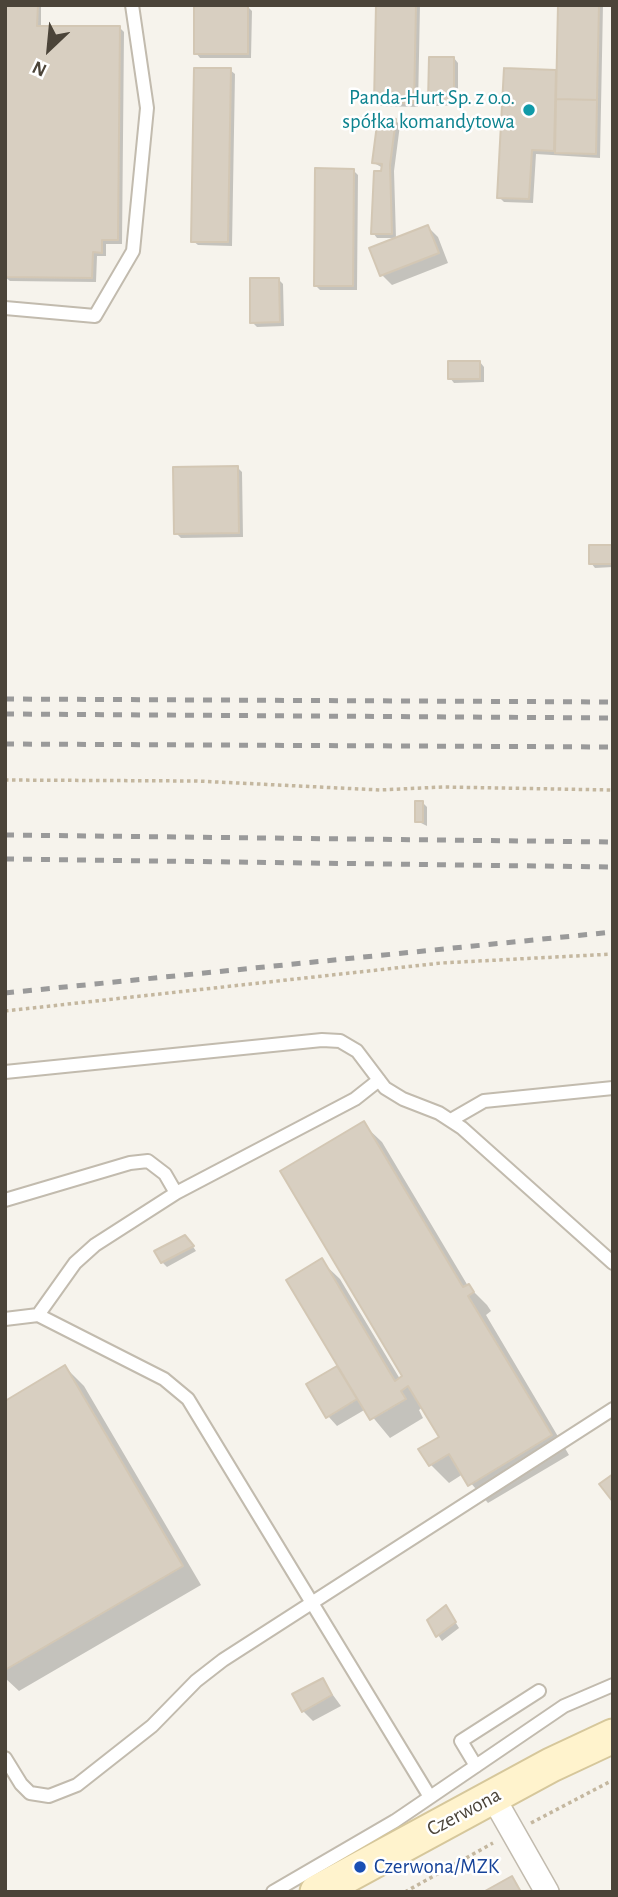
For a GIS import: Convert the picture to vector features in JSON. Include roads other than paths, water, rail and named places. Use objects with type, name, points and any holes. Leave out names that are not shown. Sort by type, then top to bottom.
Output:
[{"type":"main road","name":"Czerwona","points":[[317,1892],[551,1765],[613,1736]]},
{"type":"street","points":[[493,1797],[547,1892]]},
{"type":"lane","points":[[5,308],[95,316],[133,251],[147,108],[132,5]]},
{"type":"lane","points":[[5,1072],[322,1040],[340,1041],[358,1051],[379,1080],[404,1099],[451,1121],[613,1263]]},
{"type":"lane","points":[[38,1315],[75,1263],[95,1245],[176,1193],[355,1099],[379,1080]]},
{"type":"lane","points":[[451,1121],[484,1101],[613,1088]]},
{"type":"lane","points":[[5,1200],[130,1163],[148,1161],[165,1174],[176,1193]]},
{"type":"lane","points":[[5,1319],[38,1315],[164,1378],[188,1399],[430,1797]]},
{"type":"lane","points":[[5,1758],[30,1793],[49,1796],[77,1785],[152,1726],[196,1681],[223,1660],[613,1409]]},
{"type":"lane","points":[[272,1892],[430,1797],[564,1706],[613,1685]]},
{"type":"lane","points":[[475,1766],[461,1741],[539,1692]]},
{"type":"railway","points":[[5,699],[613,702]]},
{"type":"railway","points":[[5,714],[613,718]]},
{"type":"railway","points":[[5,744],[613,747]]},
{"type":"railway","points":[[5,835],[613,842]]},
{"type":"railway","points":[[5,859],[613,867]]},
{"type":"railway","points":[[5,993],[613,932]]},
{"type":"place","name":"Panda-Hurt Sp. z o.o. spółka komandytowa","points":[[529,110]]},
{"type":"place","name":"Czerwona/MZK","points":[[360,1867]]}]
